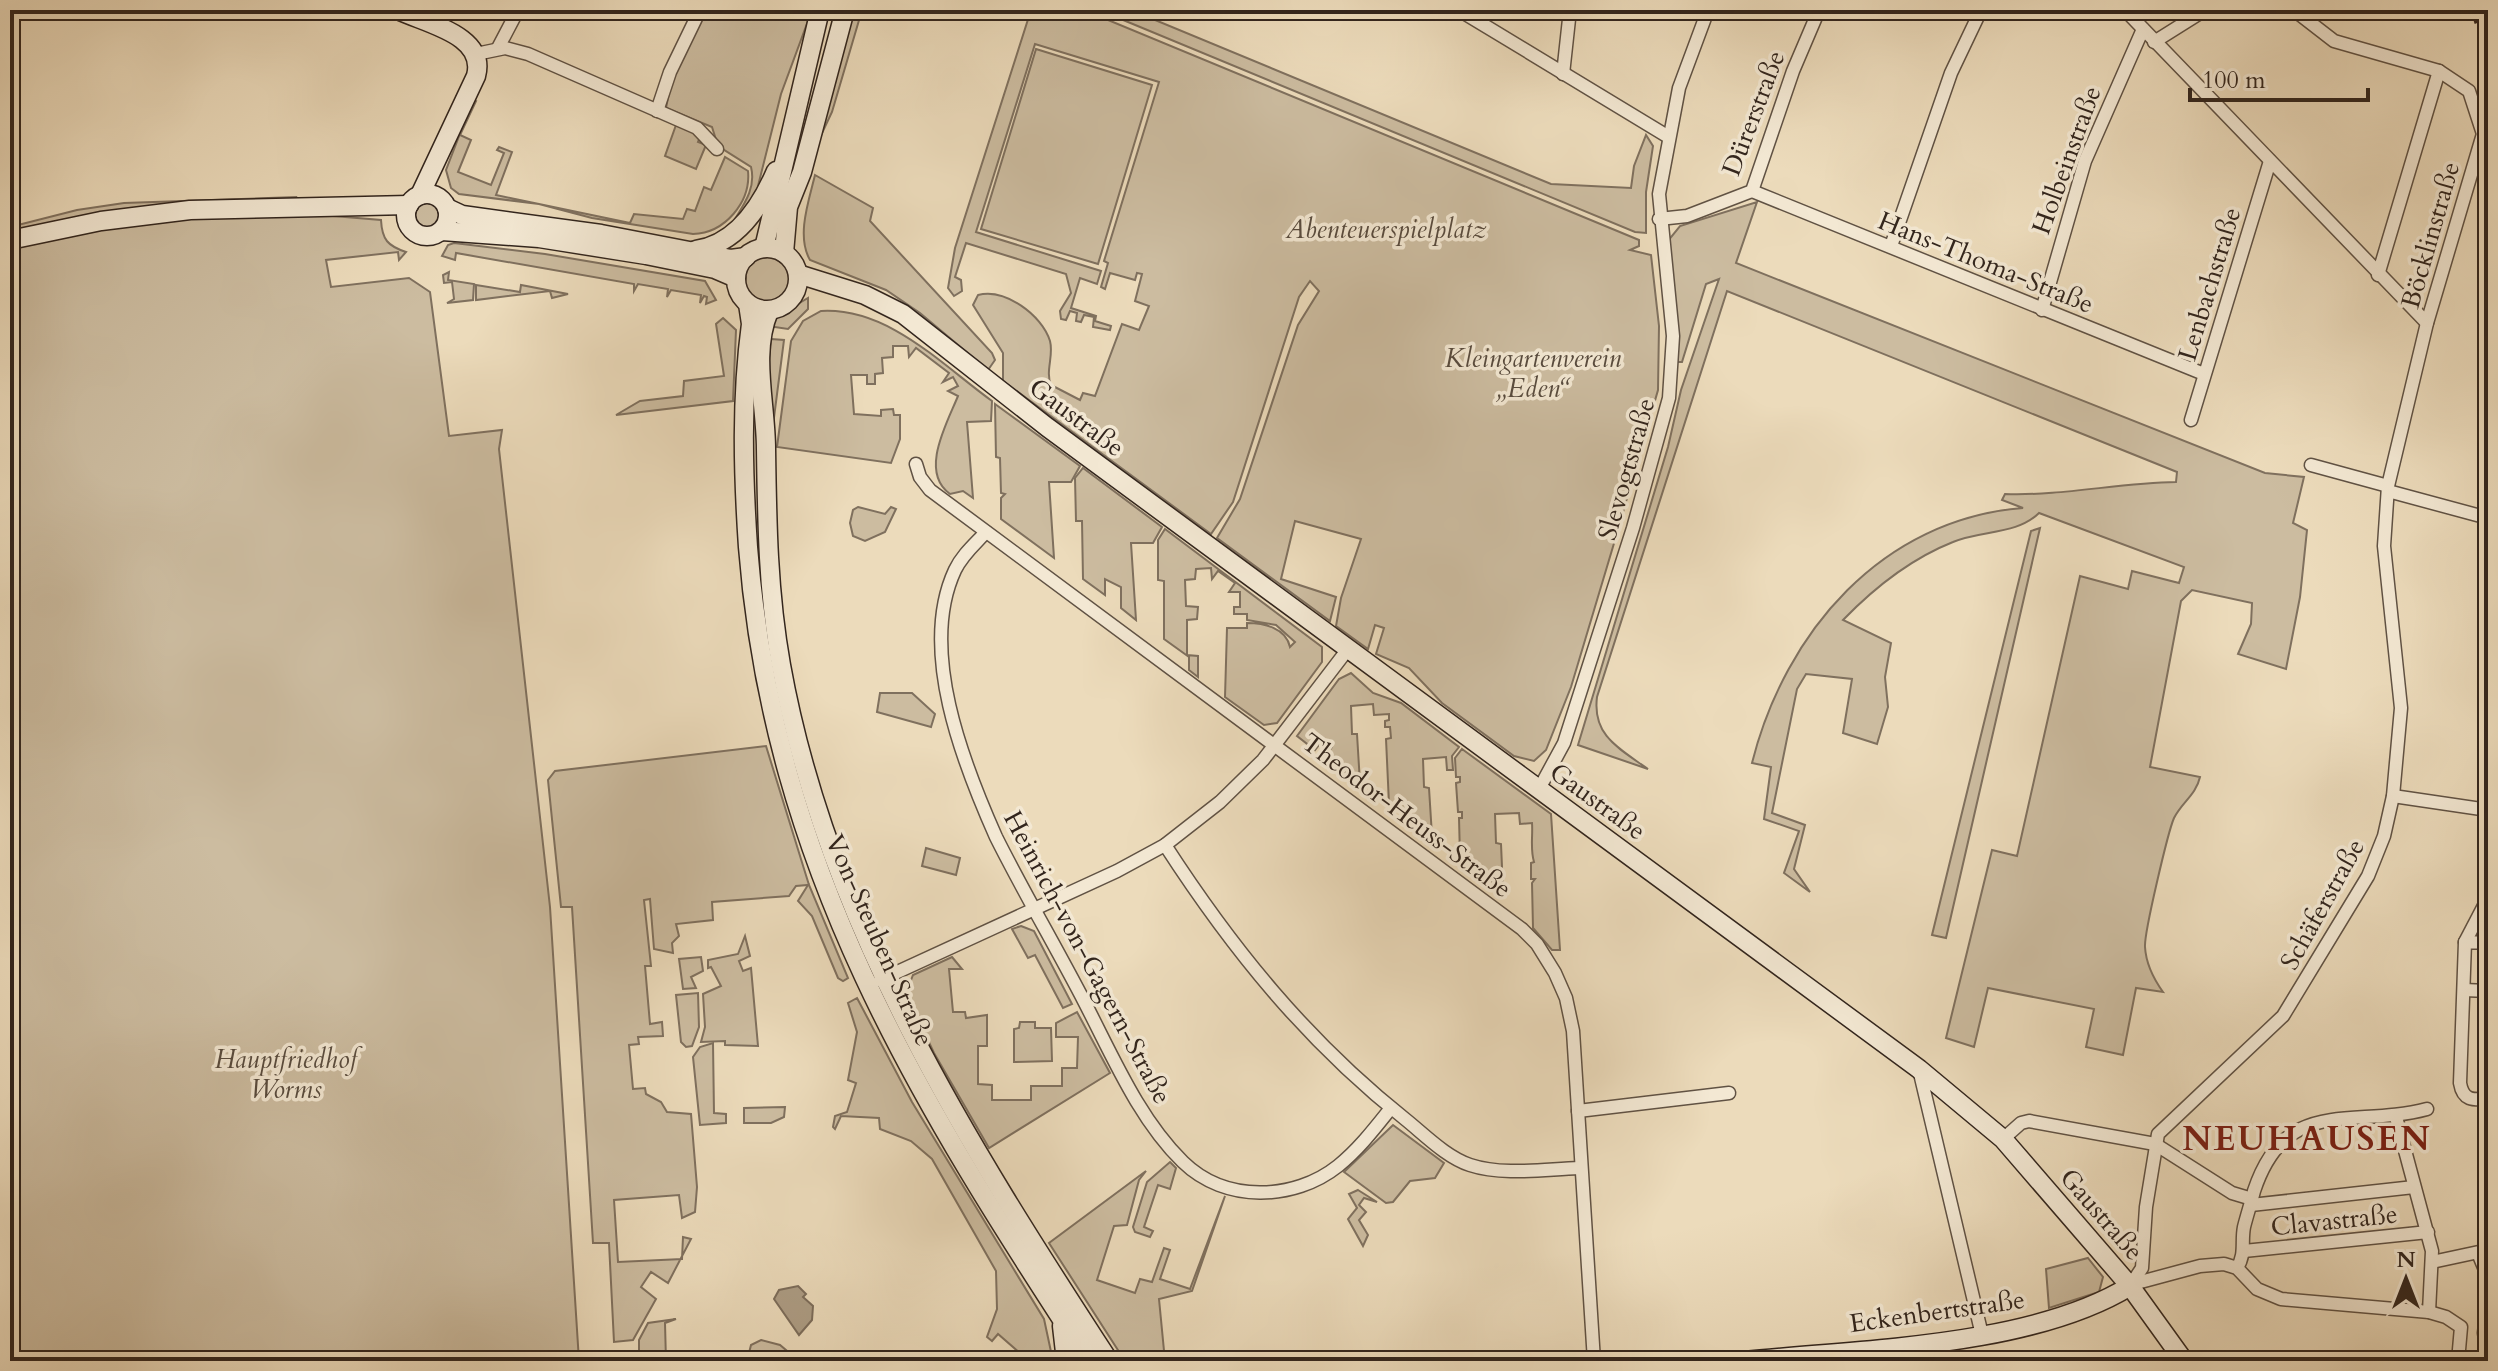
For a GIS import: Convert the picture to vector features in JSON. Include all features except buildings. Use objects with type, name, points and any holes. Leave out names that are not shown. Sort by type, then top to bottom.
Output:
[{"type":"street","points":[[398,10],[469,43],[476,54],[476,76],[441,144],[417,234],[425,237],[442,231],[555,240],[715,269],[736,278],[746,257]]},
{"type":"street","points":[[498,48],[518,10]]},
{"type":"street","points":[[657,111],[670,72],[700,10]]},
{"type":"street","points":[[764,248],[772,227],[787,142],[820,10]]},
{"type":"street","points":[[748,304],[769,311],[782,307],[794,295],[798,274],[784,253],[788,207],[802,172],[845,10]]},
{"type":"street","points":[[1459,10],[1667,136]]},
{"type":"street","points":[[1563,74],[1570,10]]},
{"type":"street","name":"Slevogtstraße","points":[[1539,789],[1564,743],[1633,528],[1669,398],[1673,336],[1659,219],[1667,136],[1683,74],[1708,10]]},
{"type":"street","name":"Dürerstraße","points":[[1659,219],[1687,216],[1752,191],[1793,71],[1819,10]]},
{"type":"street","points":[[1891,246],[1951,73],[1981,10]]},
{"type":"street","points":[[2125,10],[2427,323]]},
{"type":"street","points":[[2154,42],[2205,10]]},
{"type":"street","name":"Böcklinstraße","points":[[2294,10],[2334,41],[2439,71],[2469,91],[2483,134],[2427,323],[2388,488]]},
{"type":"street","name":"Holbeinstraße","points":[[2042,310],[2085,161],[2143,29]]},
{"type":"street","points":[[476,54],[498,48],[528,54],[697,128],[717,149]]},
{"type":"street","points":[[2378,275],[2439,71]]},
{"type":"street","points":[[693,250],[720,244],[738,231],[771,182],[787,142]]},
{"type":"street","name":"Lenbachstraße","points":[[2191,420],[2270,161]]},
{"type":"street","name":"Hans-Thoma-Straße","points":[[1752,191],[2204,374]]},
{"type":"street","points":[[424,205],[449,216],[442,231]]},
{"type":"street","points":[[10,240],[101,221],[190,210],[424,205],[462,215],[693,250],[731,259],[746,257],[764,248],[784,253]]},
{"type":"street","name":"Gaustraße","points":[[798,274],[894,307],[929,338],[1919,1069],[2003,1139],[2130,1286],[2184,1361]]},
{"type":"street","name":"Von-Steuben-Straße","points":[[736,278],[738,290],[748,304],[744,467],[752,596],[777,740],[805,836],[942,1127],[1089,1361]]},
{"type":"street","name":"Gaustraße","points":[[794,295],[815,293],[860,305],[929,338]]},
{"type":"street","name":"Von-Steuben-Straße","points":[[769,311],[761,366],[766,446],[765,530],[781,668],[807,778],[833,860],[875,982],[1109,1361]]},
{"type":"street","name":"Theodor-Heuss-Straße","points":[[916,464],[920,477],[930,490],[1467,886],[1537,944],[1555,973],[1570,1012],[1594,1361]]},
{"type":"street","points":[[2311,465],[2488,518]]},
{"type":"street","name":"Schäferstraße","points":[[2155,1144],[2163,1129],[2283,1016],[2368,876],[2393,796],[2401,708],[2384,546],[2388,488]]},
{"type":"street","name":"Heinrich-von-Gagern-Straße","points":[[986,532],[960,560],[949,585],[942,627],[944,665],[955,725],[977,793],[1033,908],[1145,1114],[1176,1155],[1203,1177],[1241,1192],[1271,1193],[1296,1188],[1338,1167],[1360,1147],[1391,1108]]},
{"type":"street","points":[[875,982],[1165,845],[1220,802],[1276,745],[1348,649]]},
{"type":"street","points":[[2393,796],[2488,810]]},
{"type":"street","points":[[1165,845],[1230,942],[1284,1007],[1344,1067],[1453,1157],[1473,1166],[1501,1170],[1579,1168]]},
{"type":"street","points":[[2488,898],[2465,942],[2460,1083],[2465,1096],[2471,1100],[2488,1099]]},
{"type":"street","points":[[2465,942],[2488,943]]},
{"type":"street","points":[[2464,990],[2488,991]]},
{"type":"street","points":[[1919,1069],[1982,1335]]},
{"type":"street","points":[[1578,1111],[1729,1093]]},
{"type":"street","points":[[2237,1268],[2244,1251],[2244,1227],[2252,1202],[2274,1154],[2302,1127],[2326,1118],[2396,1117],[2427,1109]]},
{"type":"street","points":[[2396,1117],[2428,1232],[2432,1262],[2429,1312]]},
{"type":"street","points":[[2003,1139],[2029,1121],[2155,1144],[2232,1193],[2252,1202],[2414,1187]]},
{"type":"street","points":[[2130,1286],[2142,1268],[2155,1144]]},
{"type":"street","name":"Clavastraße","points":[[2244,1251],[2428,1232]]},
{"type":"street","points":[[2432,1262],[2483,1251],[2488,1277]]},
{"type":"street","points":[[2130,1286],[2200,1266],[2224,1264],[2237,1268],[2257,1289],[2281,1299],[2429,1312],[2461,1327],[2458,1361]]},
{"type":"street","name":"Eckenbertstraße","points":[[1745,1361],[1982,1335],[2066,1314],[2108,1299],[2130,1286]]},
{"type":"street","points":[[2488,1301],[2484,1341],[2488,1356]]},
{"type":"street","points":[[1057,1312],[1066,1361]]},
{"type":"green space","points":[[704,10],[812,10],[781,94],[752,204],[735,219],[751,188],[751,167],[718,146],[712,127],[666,108],[673,72]]},
{"type":"green space","points":[[848,10],[862,10],[832,112],[807,165]]},
{"type":"green space","points":[[1031,10],[1084,10],[1639,240],[1639,246],[1630,250],[1651,255],[1659,326],[1658,390],[1617,533],[1605,530],[1603,533],[1615,540],[1571,687],[1546,750],[1534,761],[1514,756],[1442,703],[1409,668],[1376,654],[1384,628],[1375,625],[1368,649],[1336,626],[1341,598],[1361,539],[1295,521],[1281,579],[1336,597],[1330,621],[1217,538],[1240,499],[1298,325],[1319,291],[1310,281],[1299,297],[1233,502],[1211,534],[1003,381],[1003,353],[973,305],[978,295],[1000,296],[1031,313],[1050,341],[1051,385],[1080,400],[1083,393],[1095,396],[1122,324],[1139,330],[1149,306],[1135,301],[1142,274],[1137,273],[1135,280],[1110,273],[1105,289],[1101,287],[1108,263],[1104,261],[1159,82],[1035,44],[976,232],[1101,271],[1097,284],[1080,278],[1071,308],[1096,316],[1095,321],[1111,326],[1110,330],[1093,327],[1094,317],[1084,315],[1081,322],[1076,321],[1077,313],[1070,311],[1066,320],[1061,319],[1060,311],[1071,293],[1066,274],[966,243],[955,277],[961,280],[962,291],[954,296],[948,288],[955,248]]},
{"type":"green space","points":[[1099,10],[1131,10],[1551,184],[1631,188],[1634,166],[1646,135],[1653,146],[1646,192],[1646,233],[1635,232]]},
{"type":"green space","points":[[1036,49],[1152,85],[1098,264],[981,229]]},
{"type":"green space","points":[[473,100],[476,101],[460,135],[471,140],[458,172],[491,185],[504,153],[497,150],[499,147],[512,152],[496,195],[630,223],[634,214],[683,219],[687,209],[695,211],[704,187],[711,190],[725,157],[748,171],[745,194],[734,214],[725,222],[716,228],[693,234],[592,218],[539,204],[459,194],[451,188],[446,170]]},
{"type":"green space","points":[[676,125],[701,135],[698,142],[706,145],[696,169],[665,156]]},
{"type":"green space","points":[[815,175],[873,208],[870,221],[992,353],[995,360],[988,370],[920,313],[886,290],[810,260],[804,229]]},
{"type":"green space","points":[[296,197],[295,200],[10,233],[10,227],[77,210],[124,203]]},
{"type":"green space","points":[[427,200],[437,204],[441,214],[437,224],[427,228],[417,224],[413,214],[417,204]]},
{"type":"green space","points":[[1757,202],[1736,263],[2265,473],[2304,477],[2293,523],[2307,530],[2300,597],[2286,669],[2238,654],[2251,624],[2252,603],[2192,590],[2181,601],[2150,767],[2200,777],[2174,818],[2148,923],[2147,959],[2163,992],[2136,988],[2123,1055],[2086,1047],[2094,1009],[1988,988],[1974,1047],[1946,1038],[1992,850],[2017,856],[2080,576],[2128,589],[2132,571],[2179,583],[2184,567],[2039,513],[2010,529],[1964,538],[1937,549],[1908,565],[1868,596],[1843,620],[1891,643],[1885,677],[1888,707],[1877,744],[1843,733],[1852,679],[1806,674],[1797,689],[1772,813],[1805,825],[1794,869],[1810,892],[1784,873],[1799,831],[1764,819],[1771,767],[1752,763],[1767,715],[1788,669],[1815,628],[1847,590],[1884,559],[1926,534],[1972,517],[2023,508],[2002,500],[2005,494],[2176,482],[2177,472],[1727,291],[1597,697],[1599,722],[1604,732],[1618,748],[1648,769],[1578,745],[1668,447],[1681,390],[1719,279],[1706,284],[1682,362],[1677,362],[1667,242],[1680,226]]},
{"type":"green space","name":"Hauptfriedhof Worms","points":[[309,214],[381,220],[387,241],[406,252],[399,260],[398,252],[326,260],[331,287],[409,278],[430,292],[449,436],[502,430],[499,449],[550,907],[579,1361],[10,1361],[10,246],[162,219]]},
{"type":"green space","points":[[454,243],[545,254],[705,281],[716,300],[706,304],[707,297],[704,296],[700,303],[701,295],[671,290],[667,297],[668,289],[638,284],[634,291],[634,284],[456,253],[455,260],[442,256],[448,245]]},
{"type":"green space","points":[[767,255],[784,262],[791,279],[784,296],[767,303],[750,296],[743,279],[750,262]]},
{"type":"green space","points":[[449,272],[448,280],[474,284],[473,300],[447,303],[454,299],[452,282],[444,283],[443,275]]},
{"type":"green space","points":[[476,285],[520,292],[521,285],[568,294],[552,298],[550,291],[476,300]]},
{"type":"green space","points":[[808,298],[808,309],[788,329],[768,326],[774,318]]},
{"type":"green space","points":[[821,311],[846,312],[891,328],[934,356],[992,401],[991,421],[967,422],[973,498],[963,491],[950,494],[941,485],[937,473],[938,447],[958,396],[948,391],[958,386],[953,377],[943,382],[949,373],[916,348],[909,357],[908,346],[893,346],[893,357],[882,358],[883,373],[875,374],[875,384],[867,384],[867,375],[851,375],[854,414],[881,416],[881,410],[893,409],[894,415],[900,415],[900,439],[891,463],[777,447],[791,341],[803,321]]},
{"type":"green space","points":[[723,318],[736,330],[733,401],[616,415],[640,401],[683,396],[684,381],[724,376],[716,324]]},
{"type":"green space","points":[[771,339],[784,340],[772,433],[767,382]]},
{"type":"green space","points":[[995,404],[1080,466],[1071,482],[1049,482],[1054,558],[1001,519],[1001,498],[1005,494],[1001,493],[1000,458],[996,457]]},
{"type":"green space","points":[[1083,468],[1162,527],[1153,543],[1131,543],[1136,620],[1121,608],[1121,587],[1105,579],[1105,595],[1083,579],[1082,521],[1076,521],[1075,478]]},
{"type":"green space","points":[[858,507],[885,514],[891,507],[896,509],[885,532],[865,541],[853,536],[850,523],[853,510]]},
{"type":"green space","points":[[2040,528],[1946,938],[1932,935],[2031,531]]},
{"type":"green space","points":[[1165,529],[1322,647],[1322,662],[1277,723],[1264,725],[1225,697],[1227,628],[1247,628],[1247,623],[1260,624],[1279,631],[1290,647],[1295,642],[1276,625],[1247,620],[1247,614],[1234,614],[1234,607],[1240,607],[1240,592],[1229,592],[1235,583],[1218,571],[1212,579],[1211,568],[1196,569],[1195,579],[1185,580],[1186,606],[1198,607],[1197,619],[1187,620],[1187,655],[1198,656],[1198,677],[1189,670],[1189,657],[1164,639],[1164,581],[1158,580],[1158,540]]},
{"type":"green space","points":[[1351,673],[1373,693],[1401,703],[1459,747],[1452,756],[1453,770],[1447,770],[1446,757],[1423,759],[1424,787],[1429,788],[1432,836],[1389,804],[1386,739],[1391,738],[1390,727],[1385,727],[1385,721],[1389,720],[1389,714],[1374,715],[1373,704],[1351,706],[1352,734],[1357,734],[1360,783],[1325,757],[1332,747],[1323,740],[1315,750],[1297,736],[1339,679]]},
{"type":"green space","points":[[880,693],[912,693],[935,714],[931,727],[877,712]]},
{"type":"green space","points":[[766,746],[809,885],[848,978],[843,981],[838,978],[812,916],[798,901],[808,885],[796,886],[789,896],[712,902],[713,920],[676,924],[679,936],[672,943],[673,953],[654,949],[650,899],[644,900],[651,966],[645,966],[650,1024],[662,1022],[663,1036],[638,1037],[639,1044],[629,1045],[633,1089],[645,1088],[646,1094],[661,1102],[667,1112],[691,1114],[697,1187],[695,1212],[682,1218],[679,1195],[614,1200],[618,1262],[681,1259],[668,1283],[651,1272],[641,1287],[656,1299],[633,1340],[614,1342],[609,1243],[593,1243],[572,907],[561,907],[548,780],[555,771]]},
{"type":"green space","points":[[1462,749],[1551,814],[1560,950],[1552,950],[1533,928],[1532,883],[1535,879],[1531,879],[1531,863],[1534,862],[1532,823],[1520,824],[1519,813],[1495,814],[1496,843],[1501,844],[1503,890],[1460,857],[1459,818],[1462,818],[1462,812],[1458,812],[1456,783],[1460,782],[1460,777],[1456,777],[1455,758]]},
{"type":"green space","points":[[926,848],[960,858],[956,875],[922,866]]},
{"type":"green space","points":[[1021,926],[1034,931],[1072,1004],[1063,1008],[1035,955],[1028,958],[1012,929]]},
{"type":"green space","points":[[745,936],[750,956],[739,961],[743,971],[751,968],[758,1046],[725,1045],[725,1041],[701,1042],[705,1027],[703,994],[721,986],[711,967],[708,968],[708,960],[738,954]]},
{"type":"green space","points":[[701,957],[703,971],[691,977],[696,988],[683,989],[679,959]]},
{"type":"green space","points":[[952,957],[962,969],[949,969],[953,1012],[965,1012],[966,1018],[987,1015],[987,1046],[978,1046],[978,1084],[992,1085],[992,1100],[1031,1100],[1031,1086],[1062,1086],[1062,1068],[1077,1068],[1078,1037],[1056,1037],[1056,1023],[1077,1012],[1110,1073],[989,1148],[934,1053],[906,993],[913,975]]},
{"type":"green space","points":[[698,993],[699,1027],[692,1046],[686,1047],[681,1042],[676,995]]},
{"type":"green space","points":[[857,998],[912,1102],[1044,1319],[1053,1361],[1029,1361],[998,1334],[992,1341],[987,1337],[997,1309],[996,1271],[932,1159],[911,1141],[880,1129],[879,1118],[841,1116],[835,1129],[833,1127],[835,1116],[847,1112],[856,1083],[848,1080],[857,1032],[848,1003]]},
{"type":"green space","points":[[1020,1022],[1035,1022],[1035,1028],[1051,1028],[1052,1061],[1014,1062],[1014,1029],[1019,1028]]},
{"type":"green space","points":[[713,1043],[714,1113],[726,1114],[726,1123],[700,1125],[693,1057],[700,1047]]},
{"type":"green space","points":[[785,1107],[784,1117],[771,1123],[744,1123],[744,1108]]},
{"type":"green space","points":[[1393,1125],[1444,1163],[1435,1178],[1410,1181],[1393,1202],[1386,1203],[1344,1172]]},
{"type":"green space","points":[[1170,1162],[1176,1168],[1170,1189],[1158,1185],[1144,1227],[1153,1231],[1150,1237],[1135,1232],[1133,1227],[1147,1182]]},
{"type":"green space","points":[[1146,1171],[1139,1180],[1127,1225],[1114,1226],[1097,1280],[1135,1293],[1140,1279],[1152,1282],[1164,1248],[1170,1250],[1160,1279],[1190,1289],[1225,1196],[1192,1291],[1159,1299],[1165,1361],[1125,1361],[1049,1243]]},
{"type":"green space","points":[[1358,1190],[1377,1202],[1364,1198],[1359,1205],[1366,1212],[1359,1220],[1368,1235],[1363,1246],[1348,1219],[1357,1208],[1349,1194]]},
{"type":"green space","points":[[683,1237],[691,1239],[682,1256]]},
{"type":"green space","points":[[2088,1258],[2103,1277],[2099,1292],[2049,1308],[2046,1269]]},
{"type":"green space","points":[[676,1319],[665,1323],[666,1361],[639,1361],[639,1340],[648,1323]]},
{"type":"green space","points":[[761,1340],[780,1345],[799,1361],[747,1361],[751,1345]]},
{"type":"shaded area","points":[[798,1286],[806,1294],[803,1297],[813,1306],[812,1320],[799,1335],[774,1299],[779,1290]]},
{"type":"railway","points":[[2472,10],[2488,56]]},
{"type":"district","name":"NEUHAUSEN","points":[[2307,1138]]},
{"type":"park label","name":"Abenteuerspielplatz","points":[[1386,229]]},
{"type":"park label","name":"Kleingartenverein „Eden“","points":[[1533,373]]}]
